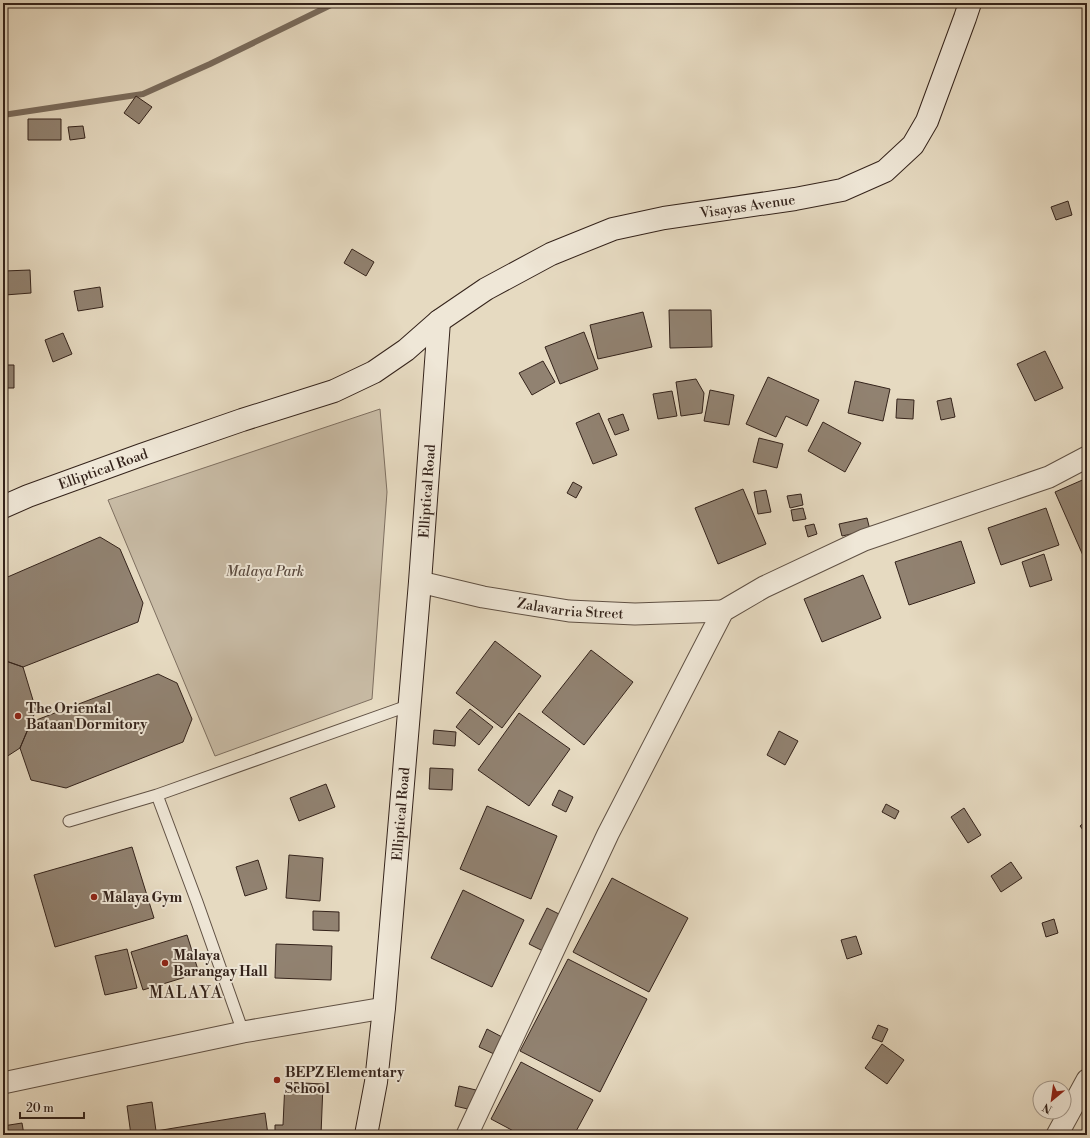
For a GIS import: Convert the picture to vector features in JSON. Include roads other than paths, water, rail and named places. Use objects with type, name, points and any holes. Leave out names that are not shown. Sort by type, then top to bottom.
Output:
[{"type":"street","name":"Visayas Avenue","points":[[439,322],[486,289],[551,254],[613,229],[664,218],[795,199],[842,190],[885,171],[913,145],[927,121],[970,3]]},
{"type":"street","name":"Elliptical Road","points":[[3,507],[28,496],[141,455],[242,420],[334,391],[374,372],[406,350],[439,322]]},
{"type":"street","name":"Elliptical Road","points":[[366,1135],[376,1082],[384,1008],[420,582],[439,322]]},
{"type":"street","points":[[467,1135],[608,834],[723,611],[764,587],[864,540],[1049,477],[1087,456]]},
{"type":"street","name":"Zalavarria Street","points":[[420,582],[483,597],[569,611],[635,614],[723,611]]},
{"type":"street","points":[[3,1083],[243,1032],[384,1008]]},
{"type":"street","points":[[1057,1135],[1087,1080]]},
{"type":"lane","points":[[69,821],[157,795],[410,705]]},
{"type":"lane","points":[[157,795],[243,1032]]},
{"type":"waterway","points":[[3,115],[143,94],[210,64],[335,3]]},
{"type":"place","name":"The Oriental Bataan Dormitory","points":[[18,716]]},
{"type":"place","name":"Malaya Gym","points":[[94,897]]},
{"type":"place","name":"Malaya Barangay Hall","points":[[165,963]]},
{"type":"place","name":"BEPZ Elementary School","points":[[277,1080]]},
{"type":"district","name":"MALAYA","points":[[186,992]]},
{"type":"park label","name":"Malaya Park","points":[[265,571]]}]
